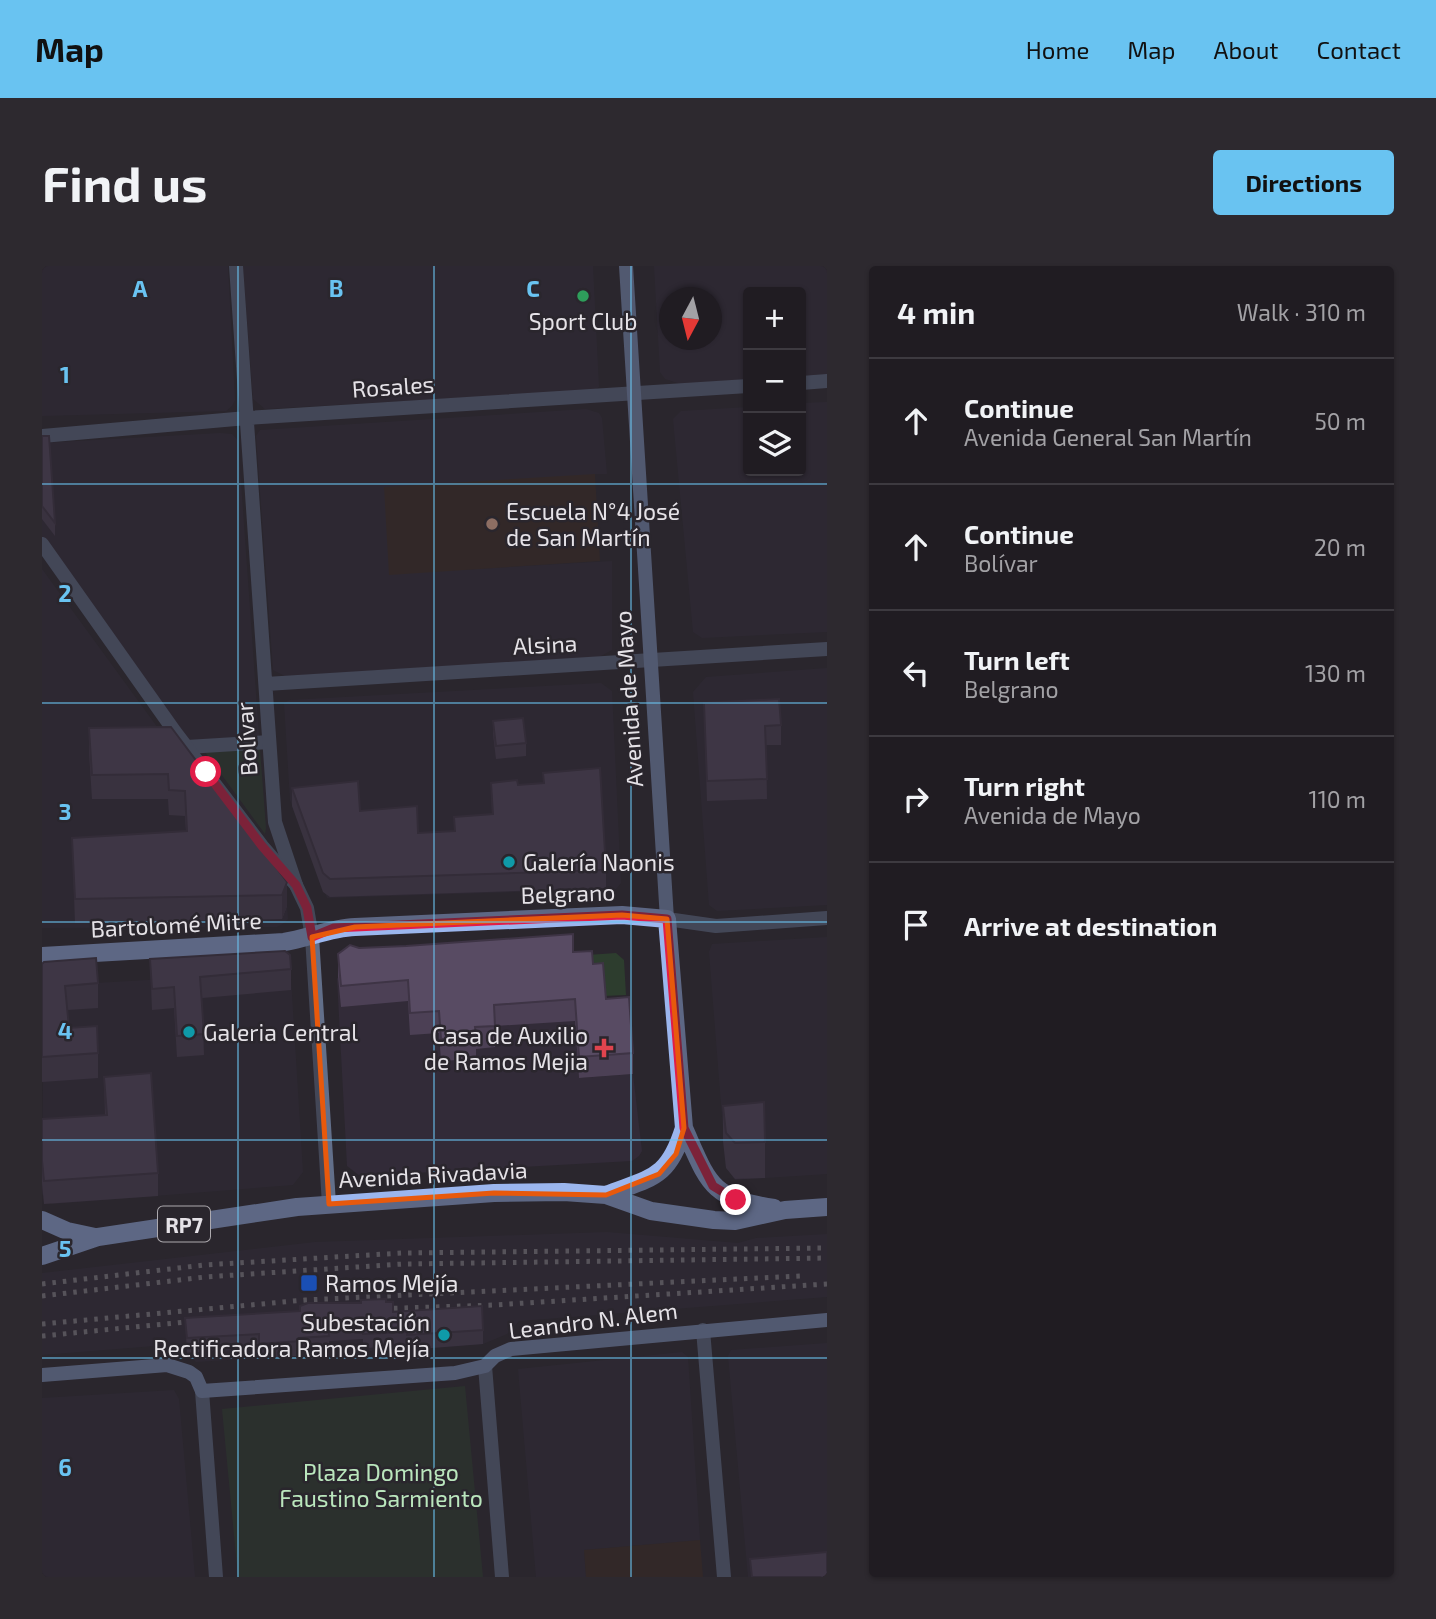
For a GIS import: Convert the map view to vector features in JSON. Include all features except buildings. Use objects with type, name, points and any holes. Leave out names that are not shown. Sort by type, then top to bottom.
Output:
[{"type":"main road","name":"Avenida de Mayo","points":[[606,1195],[659,1174],[676,1154],[684,1128],[649,661],[626,266]]},
{"type":"main road","name":"Belgrano","points":[[312,937],[334,928],[622,915],[667,919]]},
{"type":"main road","name":"Bartolomé Mitre","points":[[42,956],[284,942],[312,937]]},
{"type":"main road","name":"Avenida de Mayo","points":[[684,1128],[713,1186],[744,1204],[785,1210]]},
{"type":"main road","name":"Avenida Rivadavia","points":[[42,1256],[98,1237],[329,1204],[494,1193],[564,1192],[606,1195],[651,1211],[735,1221],[785,1210],[827,1207]]},
{"type":"main road","points":[[42,1220],[67,1231],[98,1237]]},
{"type":"main road","name":"Leandro N. Alem","points":[[202,1391],[455,1373],[485,1366],[495,1356],[511,1349],[827,1320]]},
{"type":"main road","points":[[42,1376],[167,1365],[196,1377],[202,1391]]},
{"type":"street","name":"Bolívar","points":[[236,266],[275,822],[296,885],[307,908],[312,937],[329,1204]]},
{"type":"street","points":[[806,383],[827,381]]},
{"type":"street","name":"Rosales","points":[[42,436],[247,418],[743,386]]},
{"type":"street","points":[[42,544],[187,747],[262,846],[296,885]]},
{"type":"street","name":"Alsina","points":[[266,684],[827,649]]},
{"type":"street","points":[[187,747],[269,742]]},
{"type":"street","name":"Belgrano","points":[[667,919],[716,926],[827,918]]},
{"type":"street","points":[[703,1330],[724,1577]]},
{"type":"street","points":[[485,1366],[502,1577]]},
{"type":"street","points":[[202,1391],[216,1577]]},
{"type":"highlighted area","points":[[622,915],[667,919],[684,1128],[676,1154],[659,1174],[606,1195],[494,1193],[329,1204],[312,937],[355,927]]},
{"type":"shaded area","points":[[42,266],[228,266],[235,400],[232,406],[226,411],[42,416]]},
{"type":"shaded area","points":[[243,266],[593,266],[599,387],[595,390],[265,409],[253,399]]},
{"type":"shaded area","points":[[654,266],[827,266],[827,374],[806,376],[806,287],[743,287],[743,379],[681,384],[665,379],[660,372]]},
{"type":"shaded area","points":[[827,402],[827,632],[702,638],[693,632],[673,419],[681,411],[743,407],[743,476],[806,476],[806,403]]},
{"type":"shaded area","points":[[586,409],[599,413],[602,418],[607,474],[595,474],[390,574],[612,561],[612,650],[599,657],[285,676],[273,670],[256,436],[260,430]]},
{"type":"shaded area","points":[[232,434],[238,440],[259,736],[188,741],[42,539],[42,443]]},
{"type":"shaded area","name":"Escuela N°4 José de San Martín","points":[[595,474],[600,561],[389,575],[384,487]]},
{"type":"shaded area","points":[[42,569],[287,905],[288,919],[284,923],[277,927],[42,928]]},
{"type":"shaded area","points":[[827,668],[827,905],[717,911],[709,905],[693,692],[706,677]]},
{"type":"shaded area","points":[[601,683],[612,691],[621,883],[616,889],[327,898],[290,800],[284,703],[290,700]]},
{"type":"shaded area","points":[[827,937],[827,1174],[735,1180],[726,1167],[709,952],[712,944]]},
{"type":"shaded area","points":[[343,969],[576,1020],[579,1078],[633,1074],[642,1151],[639,1156],[632,1161],[360,1176],[347,1166],[337,979]]},
{"type":"shaded area","points":[[284,972],[291,979],[303,1172],[293,1185],[52,1204],[42,1194],[44,986]]},
{"type":"shaded area","points":[[607,1232],[738,1243],[756,1238],[827,1234],[827,1297],[519,1321],[507,1334],[483,1344],[196,1362],[179,1344],[42,1355],[42,1273],[315,1242]]},
{"type":"shaded area","points":[[827,1343],[827,1577],[748,1577],[728,1356],[731,1350]]},
{"type":"shaded area","points":[[682,1352],[688,1357],[700,1540],[584,1550],[586,1577],[536,1577],[518,1369]]},
{"type":"shaded area","points":[[174,1390],[179,1399],[195,1577],[42,1577],[42,1398]]},
{"type":"shaded area","points":[[700,1540],[703,1577],[586,1577],[584,1550]]},
{"type":"green space","points":[[259,736],[266,828],[265,834],[205,752]]},
{"type":"green space","points":[[616,953],[624,960],[626,995],[604,996],[573,956]]},
{"type":"green space","name":"Plaza Domingo Faustino Sarmiento","points":[[465,1386],[483,1577],[238,1577],[222,1409]]},
{"type":"railway","points":[[42,1284],[204,1265],[402,1253],[827,1248]]},
{"type":"railway","points":[[42,1296],[205,1277],[403,1264],[827,1258]]},
{"type":"railway","points":[[42,1324],[305,1300],[800,1276]]},
{"type":"railway","points":[[373,1309],[494,1305],[827,1284]]},
{"type":"railway","points":[[42,1336],[206,1320]]},
{"type":"place","name":"Sport Club","points":[[583,296]]},
{"type":"place","name":"Escuela N°4 José de San Martín","points":[[492,524]]},
{"type":"place","name":"Galería Naonis","points":[[509,862]]},
{"type":"place","name":"Galeria Central","points":[[189,1032]]},
{"type":"place","name":"Casa de Auxilio de Ramos Mejia","points":[[604,1048]]},
{"type":"place","name":"Ramos Mejía","points":[[309,1283]]},
{"type":"place","name":"Subestación Rectificadora Ramos Mejía","points":[[444,1335]]},
{"type":"route","points":[[206,772],[262,846],[296,885],[307,908],[312,937],[334,928],[622,915],[667,919],[684,1128],[704,1174],[713,1186],[736,1200]]}]
